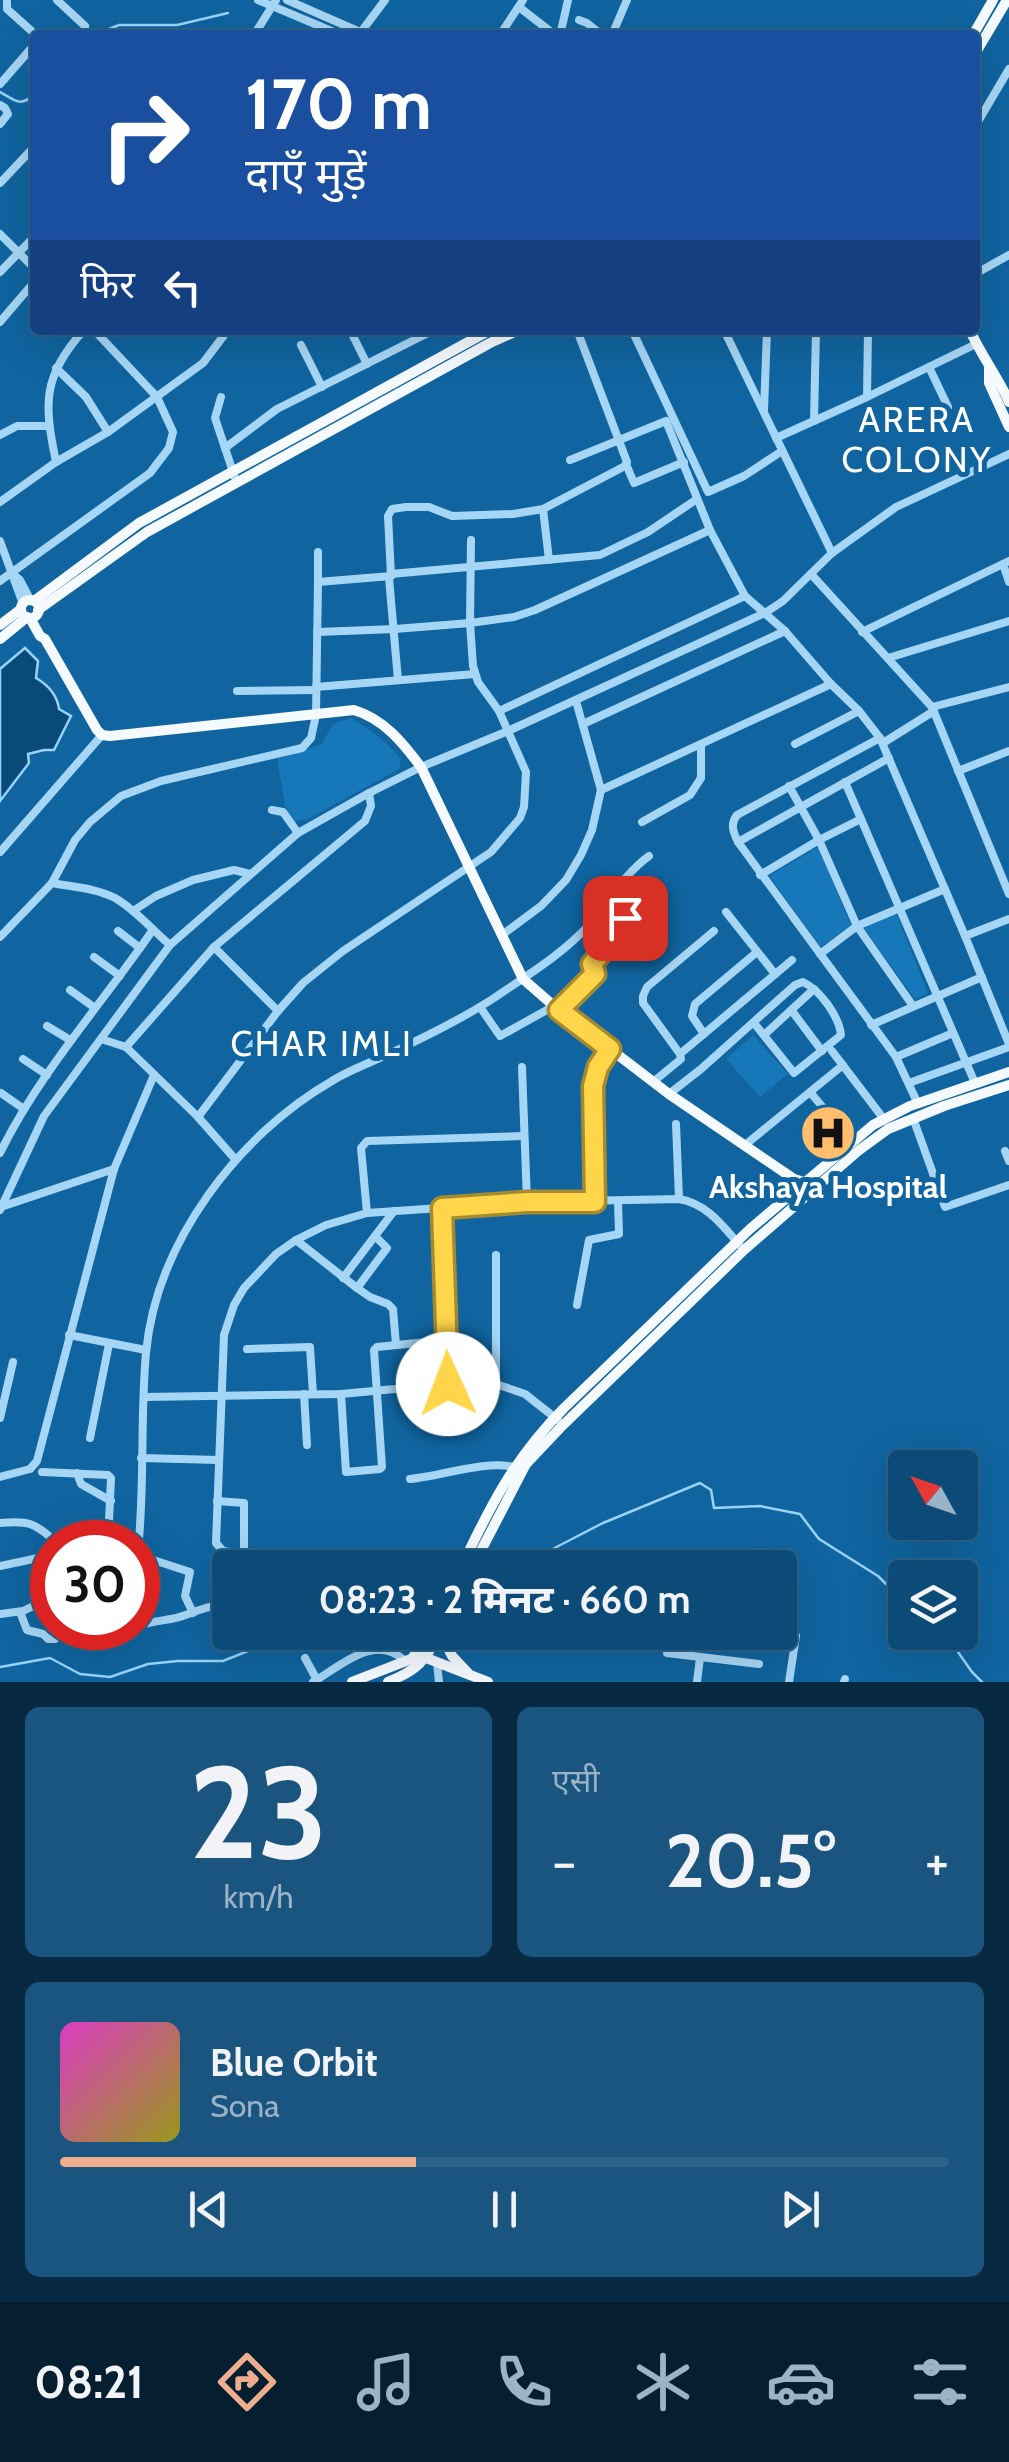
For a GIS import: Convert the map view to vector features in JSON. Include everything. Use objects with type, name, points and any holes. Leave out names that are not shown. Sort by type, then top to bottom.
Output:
[{"type":"main road","points":[[976,30],[994,0]]},
{"type":"main road","points":[[980,46],[1007,0]]},
{"type":"main road","points":[[441,363],[483,335]]},
{"type":"main road","points":[[0,625],[234,476],[441,363],[505,335]]},
{"type":"main road","points":[[972,335],[1009,426]]},
{"type":"main road","points":[[989,370],[998,376],[1009,402]]},
{"type":"main road","points":[[30,609],[40,636],[102,735],[354,710],[371,716],[404,744],[420,767],[523,978],[669,1094],[803,1187]]},
{"type":"main road","points":[[0,639],[30,609]]},
{"type":"main road","points":[[478,1550],[514,1467],[852,1142],[884,1118],[1009,1072]]},
{"type":"main road","points":[[803,1187],[888,1129],[1009,1085]]},
{"type":"main road","points":[[472,1550],[521,1472],[560,1421]]},
{"type":"main road","points":[[426,1659],[428,1650]]},
{"type":"main road","points":[[388,1682],[417,1668],[431,1650]]},
{"type":"main road","points":[[449,1650],[470,1676]]},
{"type":"main road","points":[[352,1682],[404,1660],[426,1659],[488,1682]]},
{"type":"street","points":[[57,0],[85,26]]},
{"type":"street","points":[[258,0],[274,3],[319,30]]},
{"type":"street","points":[[287,0],[355,30]]},
{"type":"street","points":[[366,30],[384,0]]},
{"type":"street","points":[[561,30],[568,0]]},
{"type":"street","points":[[614,30],[627,0]]},
{"type":"street","points":[[257,30],[274,3]]},
{"type":"street","points":[[503,30],[521,3],[551,30]]},
{"type":"street","points":[[0,17],[7,4],[31,30]]},
{"type":"street","points":[[579,20],[596,30]]},
{"type":"street","points":[[0,84],[30,50]]},
{"type":"street","points":[[980,118],[1009,70]]},
{"type":"street","points":[[0,105],[8,114],[0,124]]},
{"type":"street","points":[[0,184],[30,151]]},
{"type":"street","points":[[0,234],[30,263]]},
{"type":"street","points":[[0,272],[30,241]]},
{"type":"street","points":[[980,271],[1009,255]]},
{"type":"street","points":[[0,322],[30,287]]},
{"type":"street","points":[[56,462],[47,400],[56,368],[80,335]]},
{"type":"street","points":[[0,582],[150,474],[169,448],[172,432],[157,397],[99,335]]},
{"type":"street","points":[[0,502],[56,462],[108,432],[203,363],[224,335]]},
{"type":"street","points":[[352,335],[367,364]]},
{"type":"street","points":[[224,448],[278,410],[424,335]]},
{"type":"street","points":[[580,335],[634,482],[684,462]]},
{"type":"street","points":[[634,335],[708,492],[744,476],[782,450]]},
{"type":"street","points":[[726,335],[832,553]]},
{"type":"street","points":[[764,412],[767,335]]},
{"type":"street","points":[[814,421],[816,335]]},
{"type":"street","points":[[867,396],[868,335]]},
{"type":"street","points":[[776,438],[976,344]]},
{"type":"street","points":[[301,345],[322,387]]},
{"type":"street","points":[[929,367],[948,407]]},
{"type":"street","points":[[56,368],[86,397],[108,432]]},
{"type":"street","points":[[220,397],[215,418],[234,476]]},
{"type":"street","points":[[570,460],[666,421],[710,530],[745,596],[784,631],[860,711],[882,740],[1009,1045],[909,1083]]},
{"type":"street","points":[[0,435],[16,426],[48,426]]},
{"type":"street","points":[[1,1208],[44,1116],[170,945],[298,834],[420,767],[576,701],[764,613],[783,602],[832,553],[896,507],[1009,454]]},
{"type":"street","points":[[398,680],[388,516],[394,507],[429,507],[452,516],[543,509],[626,464]]},
{"type":"street","points":[[318,582],[600,555],[648,532],[697,498]]},
{"type":"street","points":[[543,509],[549,560]]},
{"type":"street","points":[[317,632],[470,623],[521,615],[710,530]]},
{"type":"street","points":[[0,540],[14,582],[30,609]]},
{"type":"street","points":[[198,1117],[303,983],[492,852],[520,818],[526,772],[499,710],[474,674],[471,540]]},
{"type":"street","points":[[0,937],[52,884],[82,831],[121,796],[162,781],[302,748],[311,738],[316,714],[318,552]]},
{"type":"street","points":[[600,555],[608,576]]},
{"type":"street","points":[[862,632],[1006,562],[1009,582]]},
{"type":"street","points":[[810,574],[933,709],[1009,894]]},
{"type":"street","points":[[499,710],[745,596]]},
{"type":"street","points":[[888,658],[1009,621]]},
{"type":"street","points":[[583,724],[784,631]]},
{"type":"street","points":[[654,664],[664,686]]},
{"type":"street","points":[[237,691],[474,674]]},
{"type":"street","points":[[601,790],[831,684]]},
{"type":"street","points":[[918,1104],[896,1057],[760,875],[738,842],[732,821],[933,709],[1009,687]]},
{"type":"street","points":[[502,935],[541,906],[566,880],[592,830],[601,790],[576,701]]},
{"type":"street","points":[[795,744],[860,711]]},
{"type":"street","points":[[0,852],[102,735]]},
{"type":"street","points":[[642,822],[690,795],[701,778],[701,744]]},
{"type":"street","points":[[958,771],[1009,752]]},
{"type":"street","points":[[738,842],[889,758]]},
{"type":"street","points":[[845,782],[975,1083]]},
{"type":"street","points":[[789,786],[819,840],[857,926],[913,1006]]},
{"type":"street","points":[[126,1047],[214,947],[365,820],[371,806],[369,793]]},
{"type":"street","points":[[272,810],[282,812],[298,834]]},
{"type":"street","points":[[760,875],[861,819]]},
{"type":"street","points":[[139,1520],[146,1350],[161,1287],[204,1202],[235,1158],[287,1110],[334,1079],[480,1007],[573,942],[649,856]]},
{"type":"street","points":[[133,911],[193,880],[234,870],[250,874]]},
{"type":"street","points":[[626,878],[654,901]]},
{"type":"street","points":[[52,884],[94,890],[114,898],[170,945]]},
{"type":"street","points":[[820,954],[857,926],[945,889]]},
{"type":"street","points":[[480,1007],[500,1036],[556,1008],[595,974],[592,964],[606,937],[612,928],[625,922],[622,910],[608,900]]},
{"type":"street","points":[[726,912],[775,974]]},
{"type":"street","points":[[966,936],[1009,920]]},
{"type":"street","points":[[118,931],[140,948]]},
{"type":"street","points":[[1,1147],[70,1040],[152,931]]},
{"type":"street","points":[[653,1082],[681,1059],[642,996],[647,987],[714,931]]},
{"type":"street","points":[[214,947],[278,1011]]},
{"type":"street","points":[[704,1034],[692,1016],[695,1004],[757,952]]},
{"type":"street","points":[[94,957],[120,976]]},
{"type":"street","points":[[680,1054],[792,960]]},
{"type":"street","points":[[871,1025],[982,976]]},
{"type":"street","points":[[669,1094],[795,985],[802,982],[814,989],[842,1029],[841,1035],[794,1073],[754,1022]]},
{"type":"street","points":[[764,1035],[814,989]]},
{"type":"street","points":[[70,990],[95,1008]]},
{"type":"street","points":[[792,1011],[822,1052]]},
{"type":"street","points":[[48,1026],[70,1040]]},
{"type":"street","points":[[896,1057],[953,1033]]},
{"type":"street","points":[[100,1039],[126,1047],[235,1158]]},
{"type":"street","points":[[595,1202],[593,1086],[598,1067],[610,1049]]},
{"type":"street","points":[[832,1051],[884,1118]]},
{"type":"street","points":[[23,1059],[46,1075]]},
{"type":"street","points":[[745,1145],[843,1065]]},
{"type":"street","points":[[522,1068],[527,1202]]},
{"type":"street","points":[[0,1477],[30,1469],[37,1461],[114,1170],[154,1075]]},
{"type":"street","points":[[810,1092],[852,1142]]},
{"type":"street","points":[[1,1094],[44,1116]]},
{"type":"street","points":[[913,1118],[945,1207],[1009,1185]]},
{"type":"street","points":[[676,1124],[679,1199]]},
{"type":"street","points":[[367,1212],[361,1148],[367,1142],[524,1136]]},
{"type":"street","points":[[1005,1150],[1009,1162]]},
{"type":"street","points":[[1,1208],[114,1170]]},
{"type":"street","points":[[222,1550],[216,1543],[224,1334],[244,1288],[260,1268],[296,1240],[367,1212],[527,1202],[679,1199],[696,1203],[712,1214],[740,1246]]},
{"type":"street","points":[[577,1305],[589,1240],[620,1234],[618,1201]]},
{"type":"street","points":[[442,1208],[448,1384]]},
{"type":"street","points":[[344,1278],[394,1212]]},
{"type":"street","points":[[356,1288],[387,1248],[375,1236]]},
{"type":"street","points":[[296,1240],[356,1288],[390,1306],[396,1344]]},
{"type":"street","points":[[496,1255],[496,1384]]},
{"type":"street","points":[[69,1335],[146,1350]]},
{"type":"street","points":[[341,1394],[346,1472],[380,1470],[374,1350],[377,1346],[447,1340]]},
{"type":"street","points":[[90,1438],[109,1344]]},
{"type":"street","points":[[247,1349],[310,1347],[307,1445]]},
{"type":"street","points":[[0,1418],[13,1362]]},
{"type":"street","points":[[144,1396],[341,1394],[448,1384],[496,1384],[525,1394],[560,1421]]},
{"type":"street","points":[[141,1458],[220,1460]]},
{"type":"street","points":[[410,1478],[493,1464],[514,1467]]},
{"type":"street","points":[[42,1472],[108,1475],[112,1482],[110,1520]]},
{"type":"street","points":[[77,1473],[81,1484],[111,1501]]},
{"type":"street","points":[[217,1500],[244,1504],[244,1550]]},
{"type":"street","points":[[0,1524],[30,1523]]},
{"type":"street","points":[[0,1566],[30,1560]]},
{"type":"street","points":[[160,1561],[190,1572],[185,1596],[192,1612]]},
{"type":"street","points":[[0,1614],[30,1607]]},
{"type":"street","points":[[160,1620],[212,1607]]},
{"type":"street","points":[[20,1612],[30,1632]]},
{"type":"street","points":[[306,1658],[315,1681],[352,1658],[376,1649],[394,1651],[404,1660]]},
{"type":"street","points":[[788,1682],[794,1650]]},
{"type":"street","points":[[667,1652],[759,1664]]},
{"type":"street","points":[[697,1682],[700,1658]]},
{"type":"street","points":[[426,1659],[439,1682]]},
{"type":"shaded area","points":[[25,648],[38,661],[36,678],[51,690],[59,709],[71,716],[54,750],[28,754],[29,763],[0,801],[0,669]]},
{"type":"shaded area","points":[[351,718],[378,736],[401,759],[399,769],[308,819],[294,821],[287,816],[277,759],[322,744],[333,724]]},
{"type":"shaded area","points":[[818,847],[851,925],[821,947],[769,876]]},
{"type":"shaded area","points":[[896,913],[928,993],[915,999],[864,928]]},
{"type":"shaded area","points":[[753,1035],[788,1074],[760,1097],[726,1059]]},
{"type":"waterway","points":[[106,30],[119,25],[177,25],[228,13]]},
{"type":"waterway","points":[[0,92],[21,102],[30,98]]},
{"type":"waterway","points":[[551,1550],[603,1523],[700,1483],[711,1490],[714,1508],[760,1506],[800,1514],[819,1539],[888,1586]]},
{"type":"waterway","points":[[0,1667],[50,1658],[80,1674],[110,1677],[148,1664],[223,1661],[250,1650]]},
{"type":"waterway","points":[[957,1650],[982,1682]]},
{"type":"place","name":"Akshaya Hospital","points":[[828,1133]]},
{"type":"district","name":"ARERA COLONY","points":[[917,440]]},
{"type":"district","name":"CHAR IMLI","points":[[322,1044]]},
{"type":"route","points":[[448,1384],[442,1208],[595,1202],[593,1086],[598,1067],[610,1049],[559,1010],[595,974],[592,964],[606,937],[625,918]]}]
